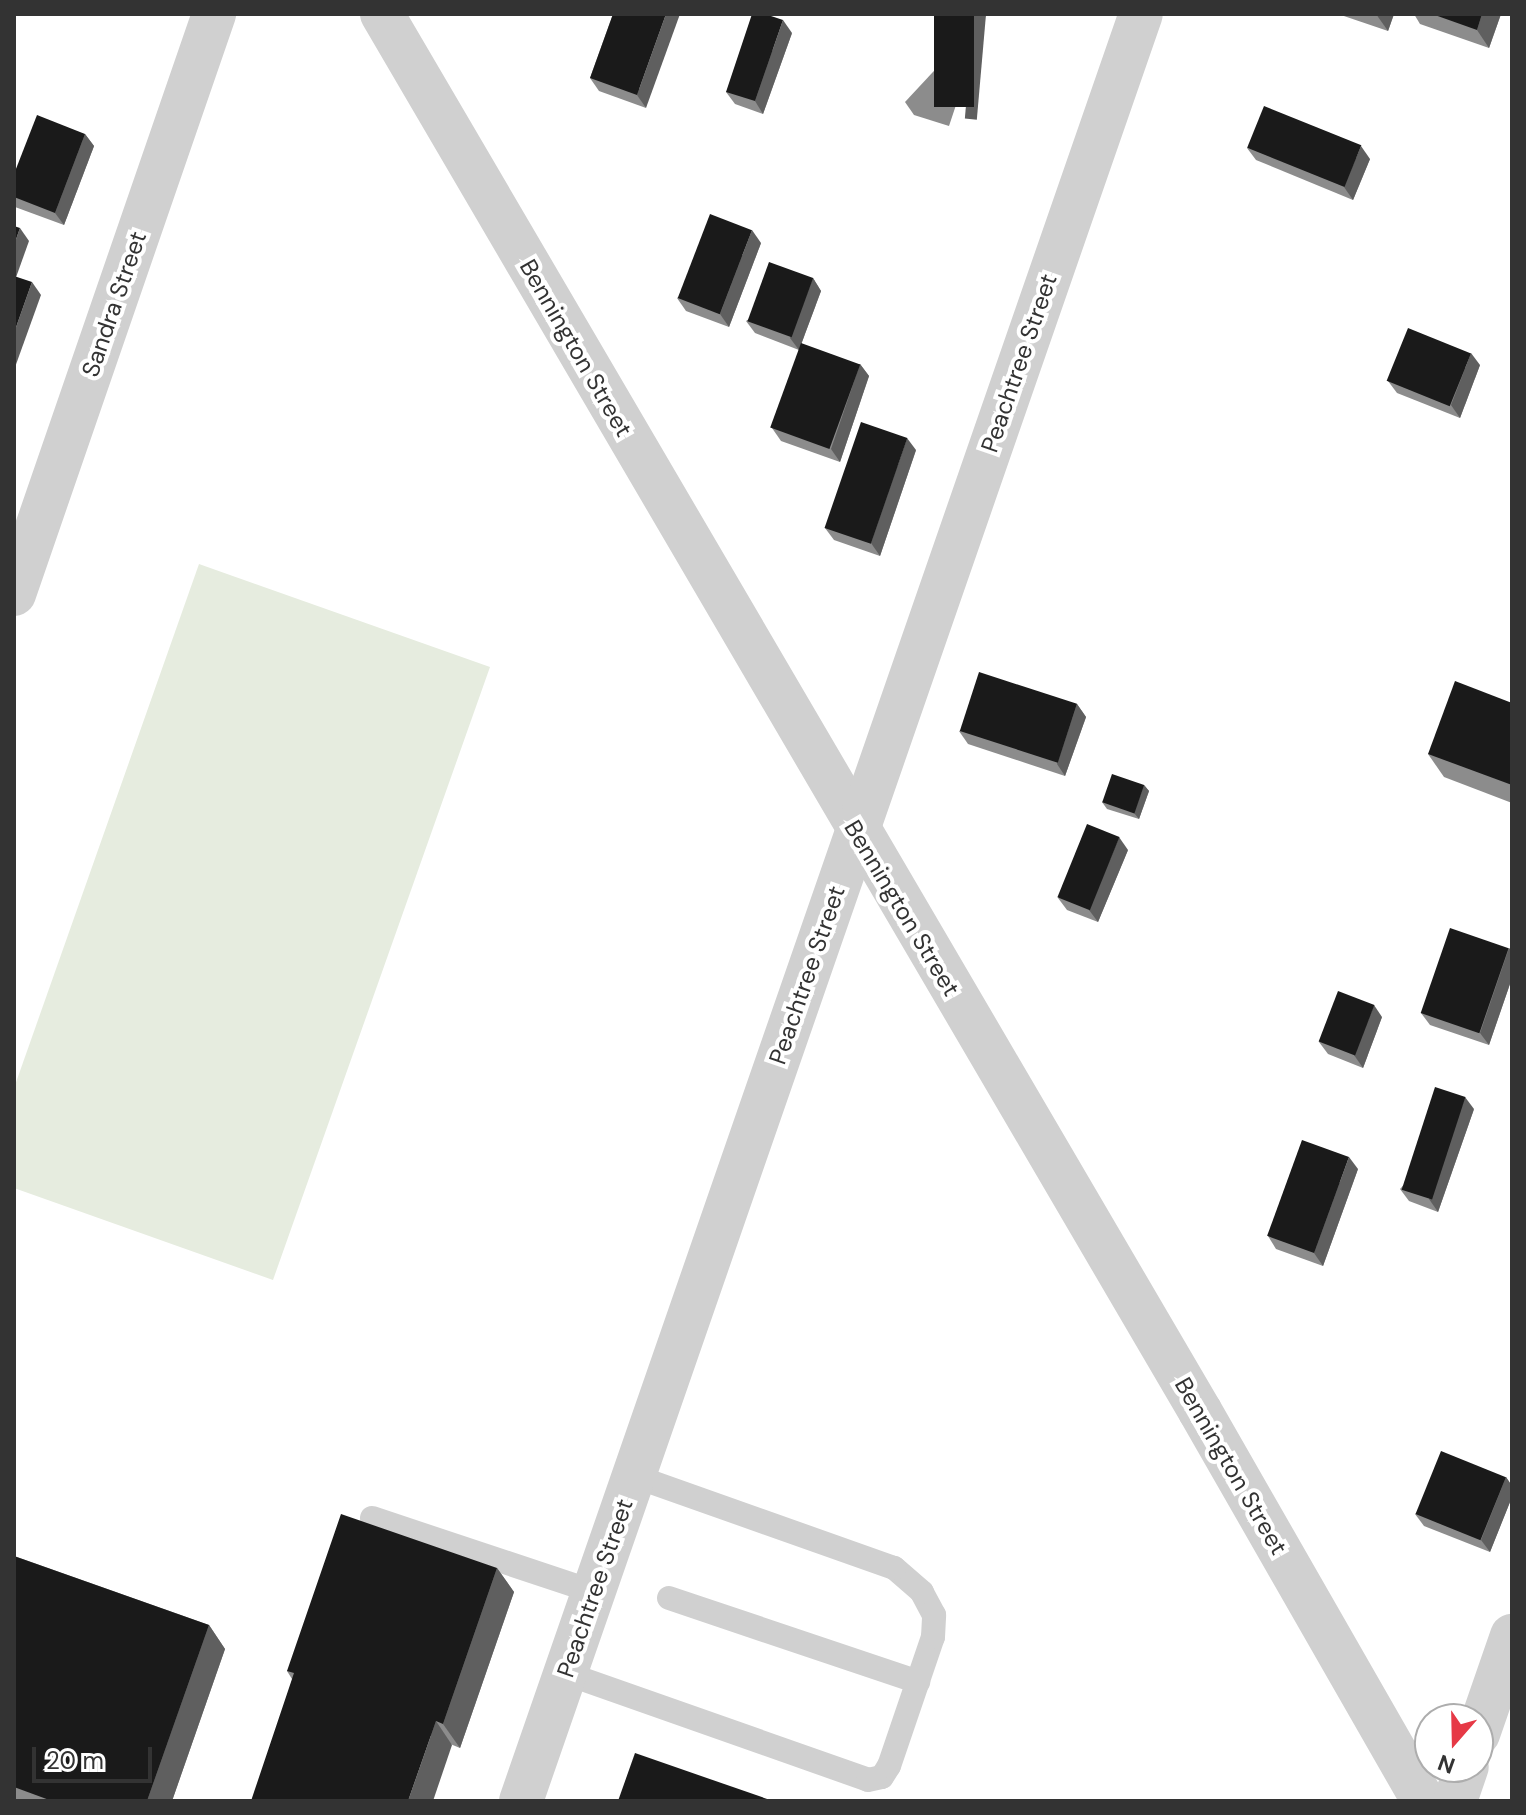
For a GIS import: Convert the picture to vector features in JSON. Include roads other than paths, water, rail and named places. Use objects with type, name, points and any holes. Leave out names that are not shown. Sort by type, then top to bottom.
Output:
[{"type":"street","name":"Sandra Street","points":[[14,594],[214,14]]},
{"type":"street","name":"Bennington Street","points":[[382,14],[857,831],[1200,1411],[1423,1801]]},
{"type":"street","name":"Peachtree Street","points":[[521,1801],[1141,14]]},
{"type":"street","points":[[1489,1703],[1512,1636]]},
{"type":"lane","points":[[565,1673],[868,1780],[882,1777],[889,1766],[933,1637],[934,1615],[922,1592],[894,1568],[634,1476]]},
{"type":"lane","points":[[372,1518],[594,1592]]},
{"type":"lane","points":[[669,1598],[918,1682]]}]
